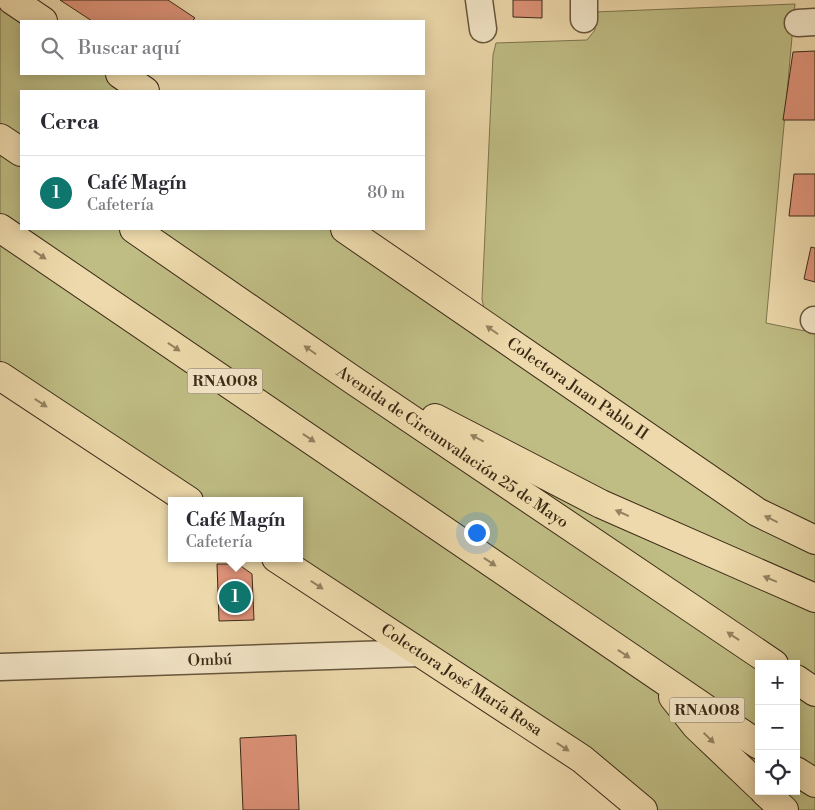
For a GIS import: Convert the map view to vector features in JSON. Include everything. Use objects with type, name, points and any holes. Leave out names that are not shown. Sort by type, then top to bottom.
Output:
[{"type":"main road","points":[[12,0],[42,20]]},
{"type":"main road","points":[[121,75],[144,90]]},
{"type":"main road","points":[[0,138],[20,151]]},
{"type":"main road","name":"RNA008","points":[[0,228],[755,742]]},
{"type":"main road","name":"Avenida de Circunvalación 25 de Mayo","points":[[135,230],[350,378],[768,660]]},
{"type":"main road","name":"Colectora Juan Pablo II","points":[[346,230],[757,512],[815,540]]},
{"type":"main road","points":[[0,376],[183,497]]},
{"type":"main road","points":[[350,378],[469,434],[602,504],[815,598]]},
{"type":"main road","name":"Colectora José María Rosa","points":[[282,562],[582,759],[643,810]]},
{"type":"main road","points":[[655,675],[696,726],[755,782]]},
{"type":"main road","points":[[800,682],[815,692]]},
{"type":"main road","points":[[800,774],[815,784]]},
{"type":"main road","points":[[768,795],[784,810]]},
{"type":"street","points":[[479,0],[483,30]]},
{"type":"street","name":"Ombú","points":[[0,667],[420,653]]},
{"type":"shaded area","points":[[0,0],[20,20],[20,75],[121,75],[144,90],[20,90],[20,230],[347,230],[815,540],[815,810],[643,810],[303,561],[303,497],[183,497],[0,376]]},
{"type":"shaded area","points":[[795,4],[766,323],[815,333],[815,527],[771,504],[484,309],[482,299],[493,55],[496,43],[587,40],[595,30],[594,12]]},
{"type":"building","points":[[60,0],[168,0],[195,18],[193,20],[90,20]]},
{"type":"building","points":[[513,0],[542,0],[542,18],[513,17]]},
{"type":"building","points":[[815,51],[815,120],[783,120],[793,52]]},
{"type":"building","points":[[794,174],[815,174],[815,216],[789,216]]},
{"type":"building","points":[[811,247],[815,248],[815,282],[804,279]]},
{"type":"building","points":[[217,564],[238,564],[252,574],[254,620],[219,621]]},
{"type":"building","points":[[296,735],[299,810],[243,810],[240,738]]},
{"type":"place","name":"Café Magín","points":[[235,597]]}]
